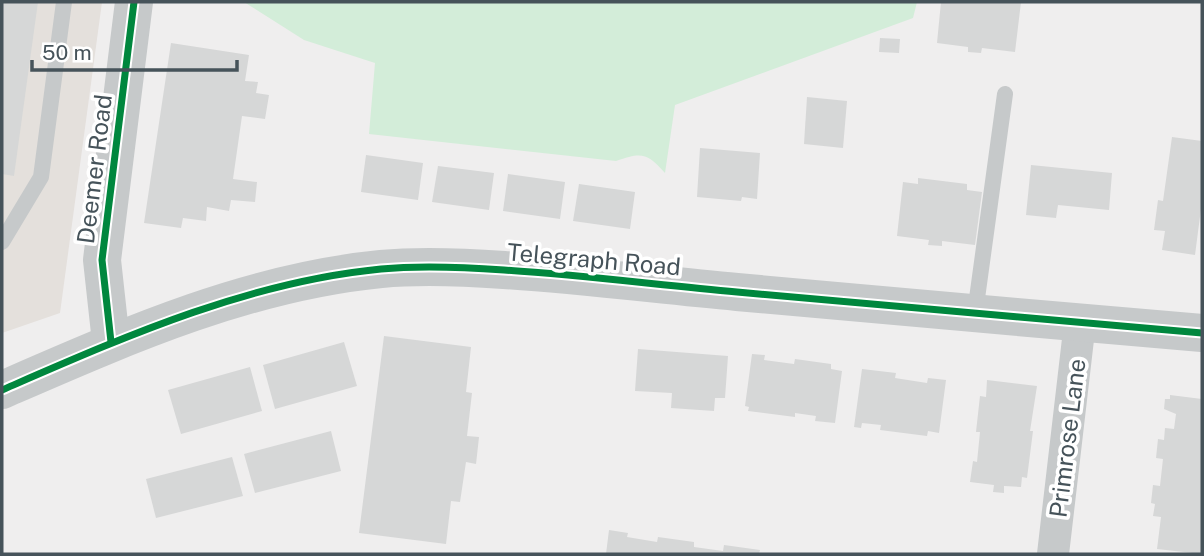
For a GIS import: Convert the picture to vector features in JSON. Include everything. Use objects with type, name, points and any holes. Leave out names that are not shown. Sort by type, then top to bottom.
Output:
[{"type":"street","name":"Deemer Road","points":[[111,342],[102,260],[134,2]]},
{"type":"street","name":"Telegraph Road","points":[[2,390],[111,342],[200,309],[306,280],[382,269],[455,267],[549,273],[1202,333]]},
{"type":"street","name":"Primrose Lane","points":[[1054,554],[1080,322]]},
{"type":"lane","points":[[2,242],[41,177],[64,2]]},
{"type":"lane","points":[[975,313],[1005,94]]},
{"type":"shaded area","points":[[2,2],[102,2],[60,313],[2,333]]},
{"type":"green space","points":[[244,2],[917,2],[913,18],[675,105],[665,173],[653,161],[643,156],[616,161],[369,134],[375,63],[304,40]]},
{"type":"building","points":[[2,2],[38,2],[14,176],[2,174]]},
{"type":"building","points":[[941,2],[1021,2],[1015,52],[982,48],[981,53],[968,52],[968,47],[937,43]]},
{"type":"building","points":[[880,38],[900,39],[899,53],[879,52]]},
{"type":"building","points":[[171,43],[249,55],[245,81],[258,82],[256,93],[269,95],[265,119],[242,116],[233,179],[257,182],[255,202],[231,200],[229,211],[207,207],[206,221],[183,218],[181,228],[144,223]]},
{"type":"building","points":[[807,97],[847,101],[843,148],[804,144]]},
{"type":"building","points":[[1172,137],[1202,141],[1202,201],[1195,255],[1162,250],[1165,231],[1154,230],[1158,200],[1163,201]]},
{"type":"building","points":[[700,148],[760,153],[757,199],[742,197],[741,201],[697,197]]},
{"type":"building","points":[[366,155],[423,163],[418,200],[361,192]]},
{"type":"building","points":[[1031,165],[1112,173],[1109,210],[1058,205],[1056,218],[1026,215]]},
{"type":"building","points":[[438,166],[494,173],[489,210],[432,202]]},
{"type":"building","points":[[508,174],[565,182],[560,219],[503,211]]},
{"type":"building","points":[[918,178],[967,184],[967,190],[982,192],[975,245],[942,241],[942,246],[928,245],[929,240],[897,236],[903,182],[918,184]]},
{"type":"building","points":[[579,184],[635,192],[630,229],[573,221]]},
{"type":"building","points":[[384,336],[471,347],[466,392],[472,393],[467,436],[479,437],[476,464],[466,462],[460,502],[451,501],[446,544],[359,533]]},
{"type":"building","points":[[344,342],[357,386],[275,409],[263,365]]},
{"type":"building","points":[[638,349],[728,356],[725,398],[715,398],[714,411],[671,408],[672,393],[635,391]]},
{"type":"building","points":[[752,354],[765,355],[764,360],[794,364],[795,359],[831,364],[831,369],[842,371],[835,423],[815,421],[816,416],[795,413],[795,417],[748,411],[749,407],[745,406]]},
{"type":"building","points":[[250,367],[262,411],[181,434],[168,390]]},
{"type":"building","points":[[862,369],[896,373],[895,378],[927,383],[928,378],[946,380],[939,433],[928,431],[927,436],[880,430],[881,425],[862,423],[861,428],[854,427]]},
{"type":"building","points":[[987,380],[1037,386],[1027,478],[1022,477],[1021,487],[1004,486],[1004,493],[993,492],[994,485],[970,482],[973,461],[977,462],[980,432],[976,432],[980,396],[986,397]]},
{"type":"building","points":[[1170,395],[1202,399],[1202,554],[1157,549],[1161,517],[1153,516],[1155,504],[1151,503],[1153,485],[1160,486],[1163,459],[1156,458],[1158,439],[1164,440],[1165,428],[1174,429],[1176,414],[1164,409],[1165,399],[1170,399]]},
{"type":"building","points":[[331,431],[341,471],[255,493],[244,454]]},
{"type":"building","points":[[232,457],[243,496],[156,518],[146,479]]},
{"type":"building","points":[[609,530],[628,533],[627,537],[657,542],[658,537],[694,542],[694,547],[723,551],[724,545],[760,550],[759,554],[606,554]]},
{"type":"cycle path","points":[[111,342],[102,260],[134,2]]},
{"type":"cycle path","points":[[2,390],[140,332],[234,299],[331,276],[396,268],[458,267],[533,272],[1202,333]]}]
